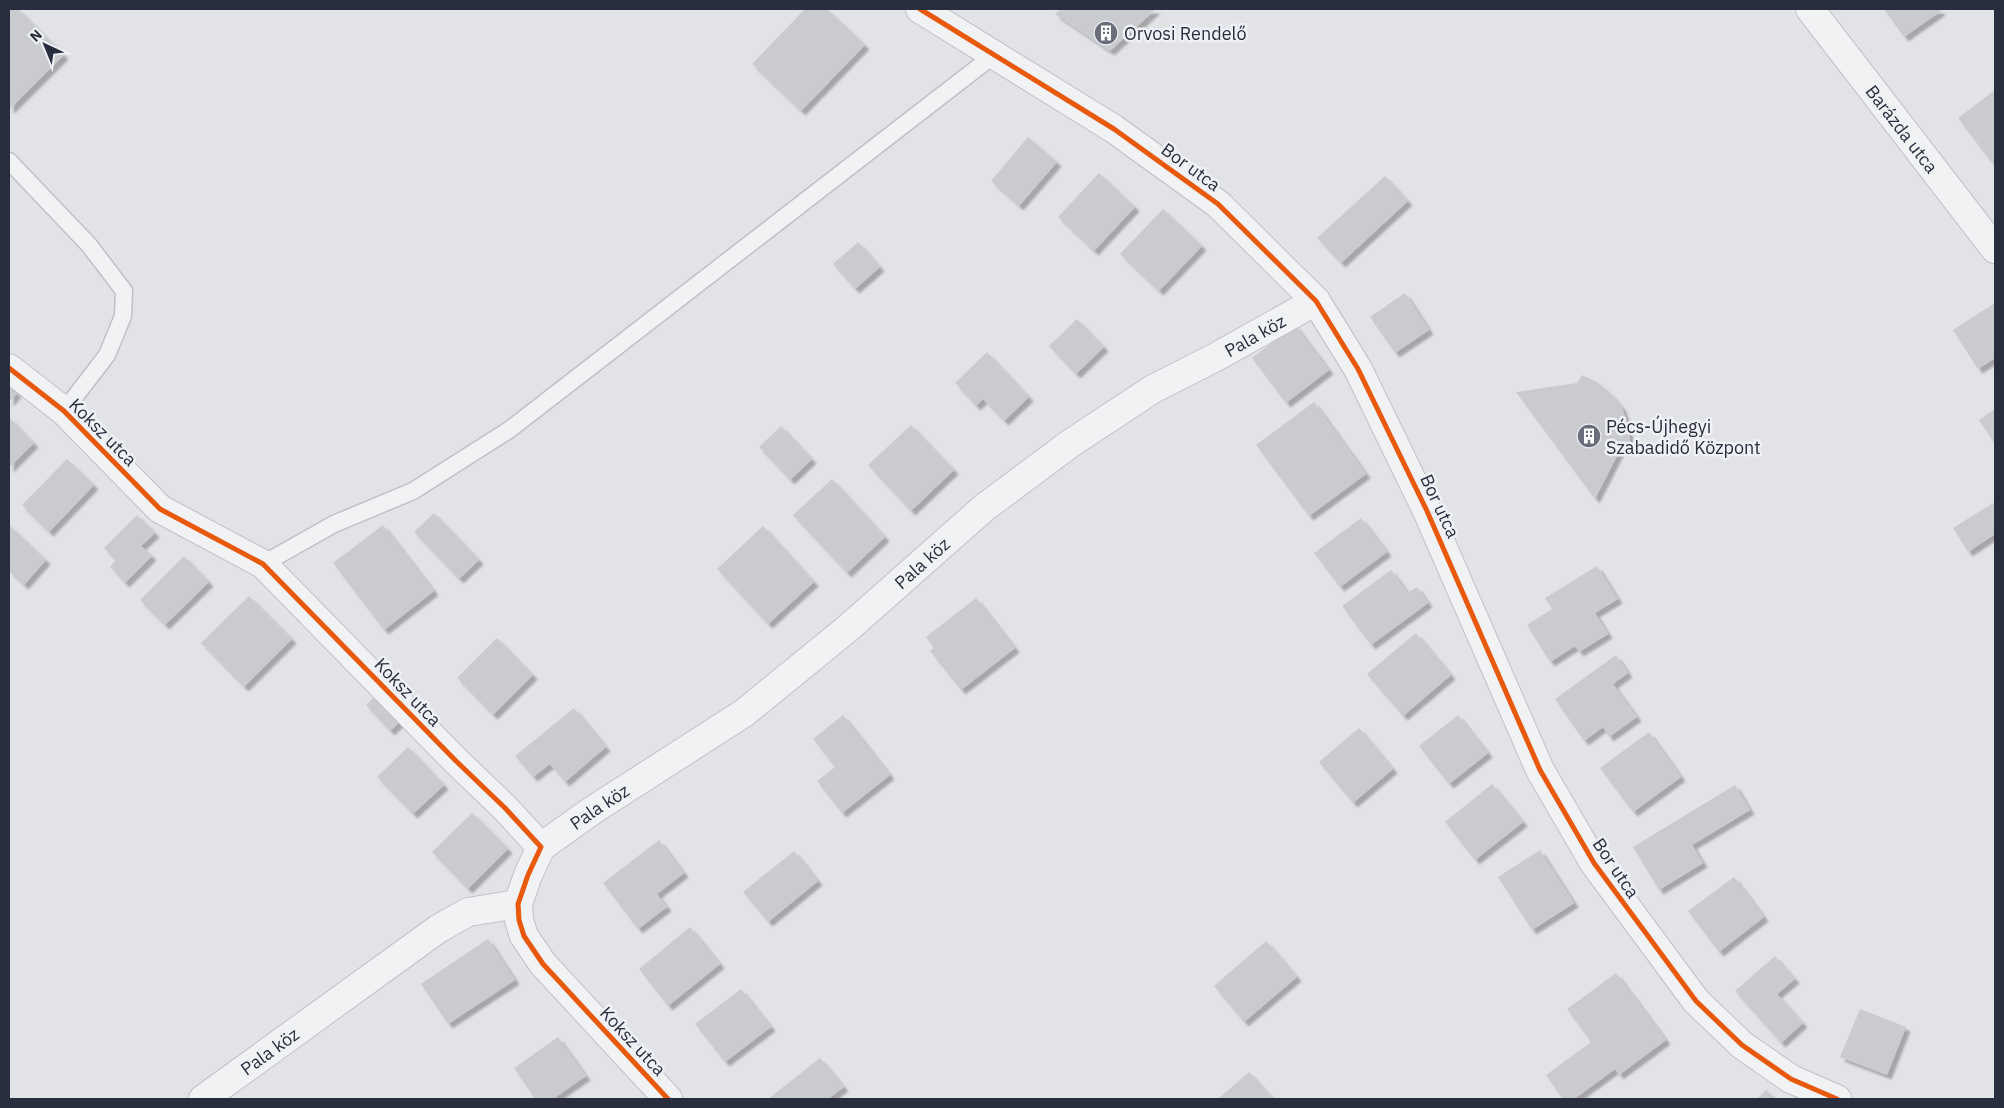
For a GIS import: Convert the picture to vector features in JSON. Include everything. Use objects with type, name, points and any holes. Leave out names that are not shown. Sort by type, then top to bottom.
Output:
[{"type":"street","name":"Bor utca","points":[[920,9],[1114,128],[1218,204],[1316,301],[1358,369],[1428,511],[1540,770],[1594,863],[1653,944],[1703,1007],[1742,1045],[1791,1079],[1837,1099]]},
{"type":"street","name":"Barázda utca","points":[[1810,9],[1995,249]]},
{"type":"street","name":"Pala köz","points":[[542,847],[593,810],[744,713],[847,629],[985,507],[1071,443],[1152,389],[1216,357],[1316,301]]},
{"type":"street","name":"Koksz utca","points":[[9,368],[64,411],[160,509],[263,564],[456,762],[506,808],[542,847],[528,875],[518,904],[519,920],[524,936],[542,964],[668,1099]]},
{"type":"street","name":"Pala köz","points":[[203,1099],[438,929],[468,912],[518,904]]},
{"type":"lane","points":[[263,564],[334,524],[413,491],[509,430],[994,55]]},
{"type":"lane","points":[[9,161],[89,245],[124,291],[123,316],[107,355],[64,411]]},
{"type":"building","points":[[9,9],[18,9],[64,55],[10,109],[9,108]]},
{"type":"building","points":[[805,9],[827,9],[865,45],[801,111],[752,64]]},
{"type":"building","name":"Orvosi Rendelő","points":[[1061,9],[1156,9],[1110,51],[1055,14]]},
{"type":"building","points":[[1884,9],[1939,9],[1941,11],[1904,37]]},
{"type":"building","points":[[1995,90],[1995,167],[1958,118]]},
{"type":"building","points":[[1028,137],[1057,162],[1019,206],[991,181]]},
{"type":"building","points":[[1099,173],[1135,207],[1094,251],[1058,217]]},
{"type":"building","points":[[1385,176],[1408,201],[1341,263],[1317,238]]},
{"type":"building","points":[[1163,209],[1202,246],[1159,291],[1120,254]]},
{"type":"building","points":[[858,242],[880,267],[855,289],[833,264]]},
{"type":"building","points":[[1405,293],[1429,330],[1395,353],[1370,317]]},
{"type":"building","points":[[1995,303],[1995,358],[1978,369],[1953,330]]},
{"type":"building","points":[[1077,319],[1104,347],[1076,374],[1049,346]]},
{"type":"building","points":[[1295,325],[1329,370],[1286,403],[1252,358]]},
{"type":"building","points":[[987,352],[1029,397],[1004,421],[983,399],[976,406],[955,383]]},
{"type":"building","name":"Pécs-Újhegyi Szabadidő Központ","points":[[1582,375],[1597,382],[1621,406],[1626,419],[1630,441],[1623,444],[1595,499],[1516,392],[1577,383]]},
{"type":"building","points":[[9,386],[17,393],[9,402]]},
{"type":"building","points":[[1314,402],[1366,474],[1309,516],[1256,445]]},
{"type":"building","points":[[1995,409],[1995,444],[1979,420]]},
{"type":"building","points":[[9,417],[34,443],[9,468]]},
{"type":"building","points":[[911,425],[954,470],[911,511],[868,465]]},
{"type":"building","points":[[781,426],[812,459],[790,480],[759,447]]},
{"type":"building","points":[[67,459],[94,485],[49,532],[22,505]]},
{"type":"building","points":[[832,479],[885,537],[847,573],[793,515]]},
{"type":"building","points":[[1993,503],[1995,506],[1995,534],[1968,552],[1953,528]]},
{"type":"building","points":[[434,513],[479,560],[459,579],[414,532]]},
{"type":"building","points":[[137,515],[155,533],[141,546],[152,556],[125,583],[110,567],[116,560],[104,548]]},
{"type":"building","points":[[1361,518],[1387,552],[1340,587],[1314,553]]},
{"type":"building","points":[[9,525],[46,560],[24,585],[9,571]]},
{"type":"building","points":[[383,525],[434,591],[384,630],[333,563]]},
{"type":"building","points":[[763,526],[814,582],[768,624],[717,569]]},
{"type":"building","points":[[184,556],[209,582],[165,625],[140,600]]},
{"type":"building","points":[[1597,566],[1618,599],[1595,613],[1608,634],[1579,652],[1575,646],[1550,662],[1527,625],[1552,609],[1545,598]]},
{"type":"building","points":[[1391,570],[1408,593],[1417,587],[1428,603],[1371,645],[1342,606]]},
{"type":"building","points":[[249,596],[292,639],[244,687],[201,643]]},
{"type":"building","points":[[976,598],[1015,648],[961,690],[930,651],[934,648],[926,637]]},
{"type":"building","points":[[1416,633],[1451,675],[1403,716],[1367,674]]},
{"type":"building","points":[[497,638],[533,675],[493,715],[457,678]]},
{"type":"building","points":[[1616,655],[1628,673],[1613,684],[1637,717],[1609,737],[1603,727],[1584,741],[1555,699]]},
{"type":"building","points":[[380,691],[404,718],[390,731],[366,705]]},
{"type":"building","points":[[574,708],[606,747],[565,782],[550,764],[533,777],[515,756]]},
{"type":"building","points":[[843,715],[890,775],[842,813],[817,781],[835,767],[813,739]]},
{"type":"building","points":[[1458,715],[1488,753],[1449,784],[1419,746]]},
{"type":"building","points":[[1359,728],[1393,769],[1353,803],[1319,762]]},
{"type":"building","points":[[1649,732],[1681,777],[1633,812],[1600,768]]},
{"type":"building","points":[[408,747],[444,785],[413,814],[377,777]]},
{"type":"building","points":[[1492,784],[1523,822],[1475,860],[1445,822]]},
{"type":"building","points":[[1735,785],[1750,810],[1692,845],[1703,863],[1659,890],[1633,847]]},
{"type":"building","points":[[472,813],[508,849],[468,889],[432,852]]},
{"type":"building","points":[[659,840],[684,873],[657,894],[667,907],[638,929],[603,883]]},
{"type":"building","points":[[1540,850],[1574,903],[1532,930],[1498,877]]},
{"type":"building","points":[[794,851],[818,881],[768,922],[743,892]]},
{"type":"building","points":[[1734,877],[1764,917],[1719,952],[1688,911]]},
{"type":"building","points":[[690,927],[720,964],[668,1006],[639,969]]},
{"type":"building","points":[[488,939],[515,980],[448,1024],[421,984]]},
{"type":"building","points":[[1266,941],[1297,977],[1244,1022],[1214,986]]},
{"type":"building","points":[[1775,956],[1795,979],[1777,994],[1803,1023],[1781,1043],[1735,991]]},
{"type":"building","points":[[1616,973],[1666,1040],[1619,1075],[1615,1069],[1574,1099],[1563,1099],[1546,1075],[1591,1042],[1567,1009]]},
{"type":"building","points":[[741,989],[771,1027],[725,1062],[695,1024]]},
{"type":"building","points":[[1860,1009],[1906,1027],[1887,1075],[1840,1057]]},
{"type":"building","points":[[558,1037],[586,1076],[553,1099],[535,1099],[514,1068]]},
{"type":"building","points":[[820,1058],[844,1087],[828,1099],[768,1099]]},
{"type":"building","points":[[1249,1072],[1273,1099],[1218,1099]]},
{"type":"building","points":[[1766,1090],[1776,1099],[1757,1099]]},
{"type":"cycle path","points":[[920,9],[1114,129],[1218,204],[1316,301],[1358,369],[1427,511],[1540,770],[1594,863],[1696,1001],[1742,1045],[1791,1079],[1837,1099]]},
{"type":"cycle path","points":[[9,368],[64,411],[160,509],[263,564],[456,761],[505,808],[541,847],[528,875],[518,904],[519,920],[524,936],[543,964],[668,1099]]},
{"type":"place","name":"Orvosi Rendelő","points":[[1106,33]]},
{"type":"place","name":"Pécs-Újhegyi Szabadidő Központ","points":[[1589,436]]}]
